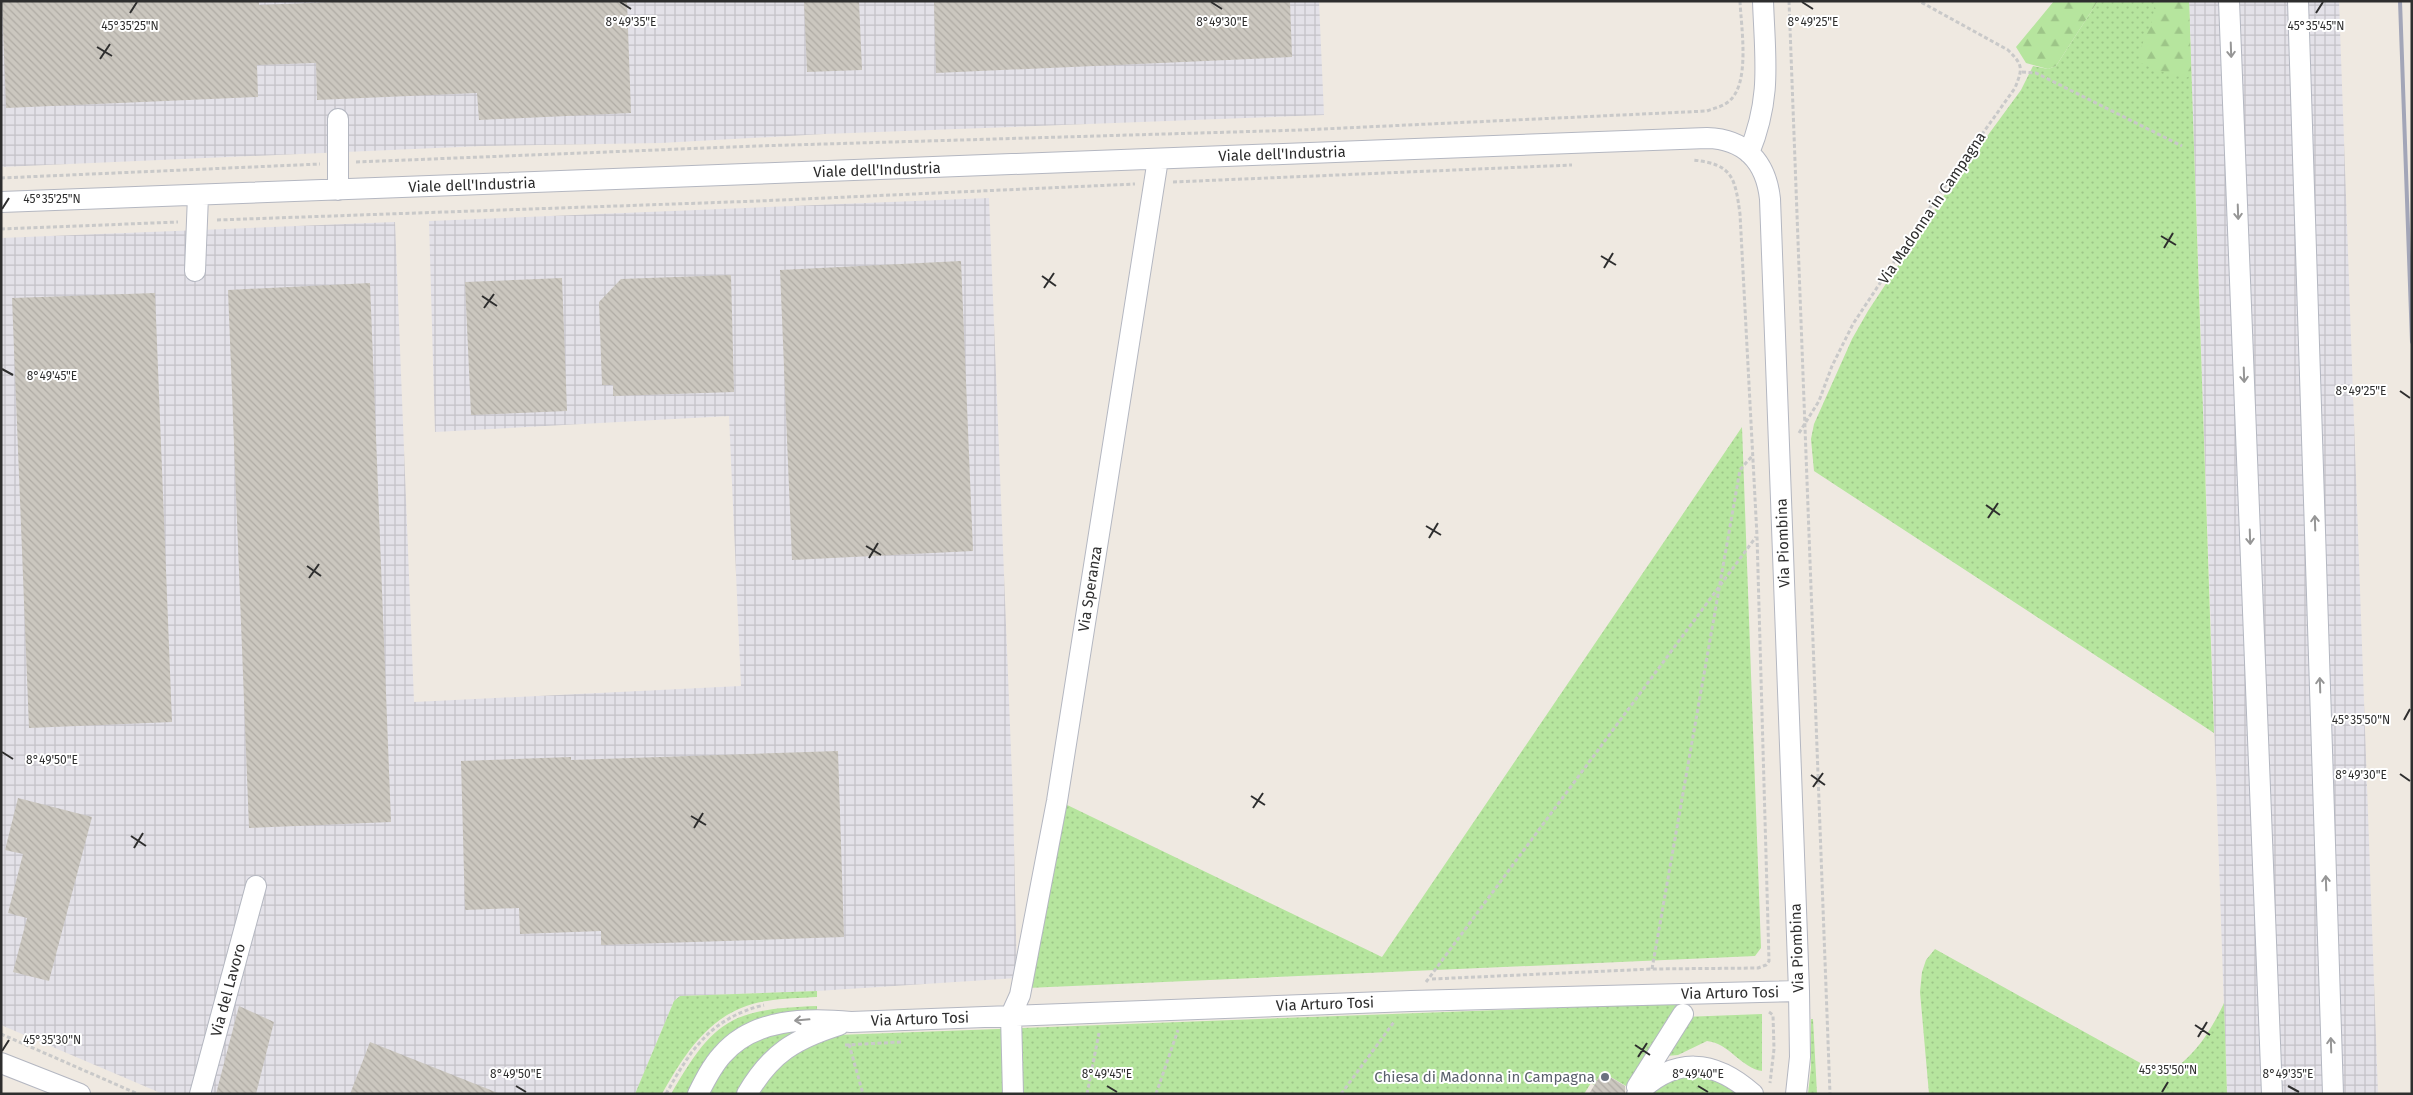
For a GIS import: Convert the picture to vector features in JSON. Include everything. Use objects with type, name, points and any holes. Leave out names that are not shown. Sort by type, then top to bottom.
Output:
[{"type":"street","points":[[1749,152],[1761,121],[1766,93],[1763,1]]},
{"type":"street","points":[[2229,1],[2272,1094]]},
{"type":"street","points":[[2298,1],[2333,1094]]},
{"type":"street","points":[[338,119],[338,190]]},
{"type":"street","name":"Viale dell'Industria","points":[[1,202],[1707,138],[1730,141],[1749,152]]},
{"type":"street","name":"Via Piombina","points":[[1749,152],[1765,174],[1770,199],[1799,991],[1800,1050],[1796,1094]]},
{"type":"street","name":"Via Speranza","points":[[1011,1015],[1020,995],[1057,801],[1158,159]]},
{"type":"street","points":[[195,271],[198,196]]},
{"type":"street","name":"Via del Lavoro","points":[[200,1094],[256,886]]},
{"type":"street","name":"Via Arturo Tosi","points":[[698,1094],[723,1054],[735,1043],[761,1028],[778,1023],[809,1019],[851,1022],[1011,1015],[1799,991]]},
{"type":"street","points":[[1633,1094],[1683,1014]]},
{"type":"street","points":[[1011,1015],[1013,1094]]},
{"type":"street","name":"Via Arturo Tosi","points":[[747,1094],[765,1066],[785,1049],[811,1035],[851,1022]]},
{"type":"street","points":[[1,1063],[80,1094]]},
{"type":"street","points":[[1637,1094],[1650,1081],[1679,1066],[1705,1067],[1761,1090]]},
{"type":"path","points":[[1,178],[756,146],[1301,130],[1707,111],[1728,102],[1735,95],[1739,84],[1743,70],[1740,1]]},
{"type":"path","points":[[1789,1],[1830,1094]]},
{"type":"path","points":[[1919,1],[2008,50],[2019,61],[2022,72],[2036,73],[2182,146]]},
{"type":"path","name":"Via Madonna in Campagna","points":[[1779,456],[1806,425],[1819,401],[1832,366],[1853,324],[1933,203],[2015,88],[2022,72]]},
{"type":"path","points":[[1652,969],[1740,470],[1752,456]]},
{"type":"path","points":[[1341,1094],[1757,536]]},
{"type":"path","points":[[1761,1090],[1774,1049],[1773,1016],[1770,1012],[1764,1011]]},
{"type":"path","points":[[1383,1024],[1403,1023]]},
{"type":"path","points":[[1168,1030],[1188,1030]]},
{"type":"path","points":[[1156,1094],[1178,1030]]},
{"type":"path","points":[[1087,1094],[1099,1033]]},
{"type":"path","points":[[1090,1034],[1109,1033]]},
{"type":"path","points":[[1,1034],[138,1094]]},
{"type":"path","points":[[842,1046],[849,1044],[908,1042]]},
{"type":"path","points":[[849,1044],[863,1094]]},
{"type":"shaded area","points":[[1,1],[1319,1],[1324,115],[824,134],[661,143],[482,146],[1,167]]},
{"type":"shaded area","points":[[2189,1],[2339,1],[2378,1094],[2227,1094]]},
{"type":"shaded area","points":[[989,198],[1013,801],[1017,978],[817,991],[681,996],[674,1001],[635,1094],[163,1094],[1,1025],[1,238],[395,222],[414,702],[741,686],[729,416],[435,432],[429,221]]},
{"type":"green space","points":[[2054,1],[2098,1],[2056,66],[2048,69],[2026,63],[2016,47]]},
{"type":"green space","points":[[2098,1],[2189,1],[2214,733],[1814,471],[1811,439],[1814,424],[1852,339],[1868,311],[1947,191],[2021,90],[2033,66],[2048,69],[2056,66]]},
{"type":"green space","points":[[2159,1],[2189,1],[2191,75],[2186,78],[2156,70],[2141,63],[2139,52],[2153,19],[2154,8]]},
{"type":"green space","points":[[1742,427],[1761,948],[1755,956],[1027,988],[1061,802],[1382,957]]},
{"type":"green space","points":[[1935,949],[2162,1075],[2182,1063],[2199,1045],[2224,1003],[2227,1094],[1929,1094],[1920,992],[1922,972],[1926,960]]},
{"type":"green space","points":[[817,991],[817,997],[767,1001],[748,1005],[732,1012],[717,1022],[692,1048],[681,1062],[662,1094],[635,1094],[674,1001],[680,996]]},
{"type":"green space","points":[[1681,1003],[1626,1086],[1602,1072],[1594,1085],[1591,1083],[1584,1094],[756,1094],[773,1071],[791,1056],[811,1045],[837,1035]]},
{"type":"green space","points":[[817,1006],[817,1013],[777,1017],[690,1094],[671,1094],[700,1049],[728,1023],[745,1015],[764,1010]]},
{"type":"green space","points":[[1762,1014],[1762,1071],[1748,1065],[1722,1046],[1707,1041],[1678,1055],[1666,1056],[1683,1017]]},
{"type":"green space","points":[[1811,1019],[1813,1019],[1817,1094],[1808,1094],[1811,1068]]},
{"type":"green space","points":[[797,1028],[797,1033],[738,1094],[707,1094],[723,1069],[735,1055],[750,1043],[773,1033]]},
{"type":"green space","points":[[1692,1070],[1749,1094],[1643,1094]]},
{"type":"building","points":[[2,1],[259,1],[259,5],[357,1],[627,1],[631,113],[479,120],[477,93],[317,100],[316,63],[257,65],[258,97],[6,108]]},
{"type":"building","points":[[804,1],[859,1],[862,70],[807,72]]},
{"type":"building","points":[[934,1],[1290,1],[1292,57],[936,73]]},
{"type":"building","points":[[961,261],[973,551],[792,560],[780,270]]},
{"type":"building","points":[[731,275],[734,392],[613,396],[613,385],[602,385],[599,302],[621,279]]},
{"type":"building","points":[[562,278],[567,411],[471,415],[465,282]]},
{"type":"building","points":[[370,283],[391,822],[249,828],[228,290]]},
{"type":"building","points":[[155,293],[172,722],[29,728],[12,298]]},
{"type":"building","points":[[838,751],[844,937],[601,945],[601,931],[520,934],[519,908],[465,910],[461,761],[571,757],[571,760]]},
{"type":"building","points":[[18,798],[92,817],[49,981],[13,972],[27,918],[8,913],[23,854],[5,850]]},
{"type":"building","points":[[239,1006],[274,1022],[256,1094],[216,1094]]},
{"type":"building","points":[[370,1042],[498,1093],[498,1094],[350,1094]]},
{"type":"building","name":"Chiesa di Madonna in Campagna","points":[[1602,1072],[1625,1086],[1625,1094],[1589,1094]]},
{"type":"railway","points":[[2400,1],[2412,342]]},
{"type":"place","name":"Chiesa di Madonna in Campagna","points":[[1605,1077]]}]
